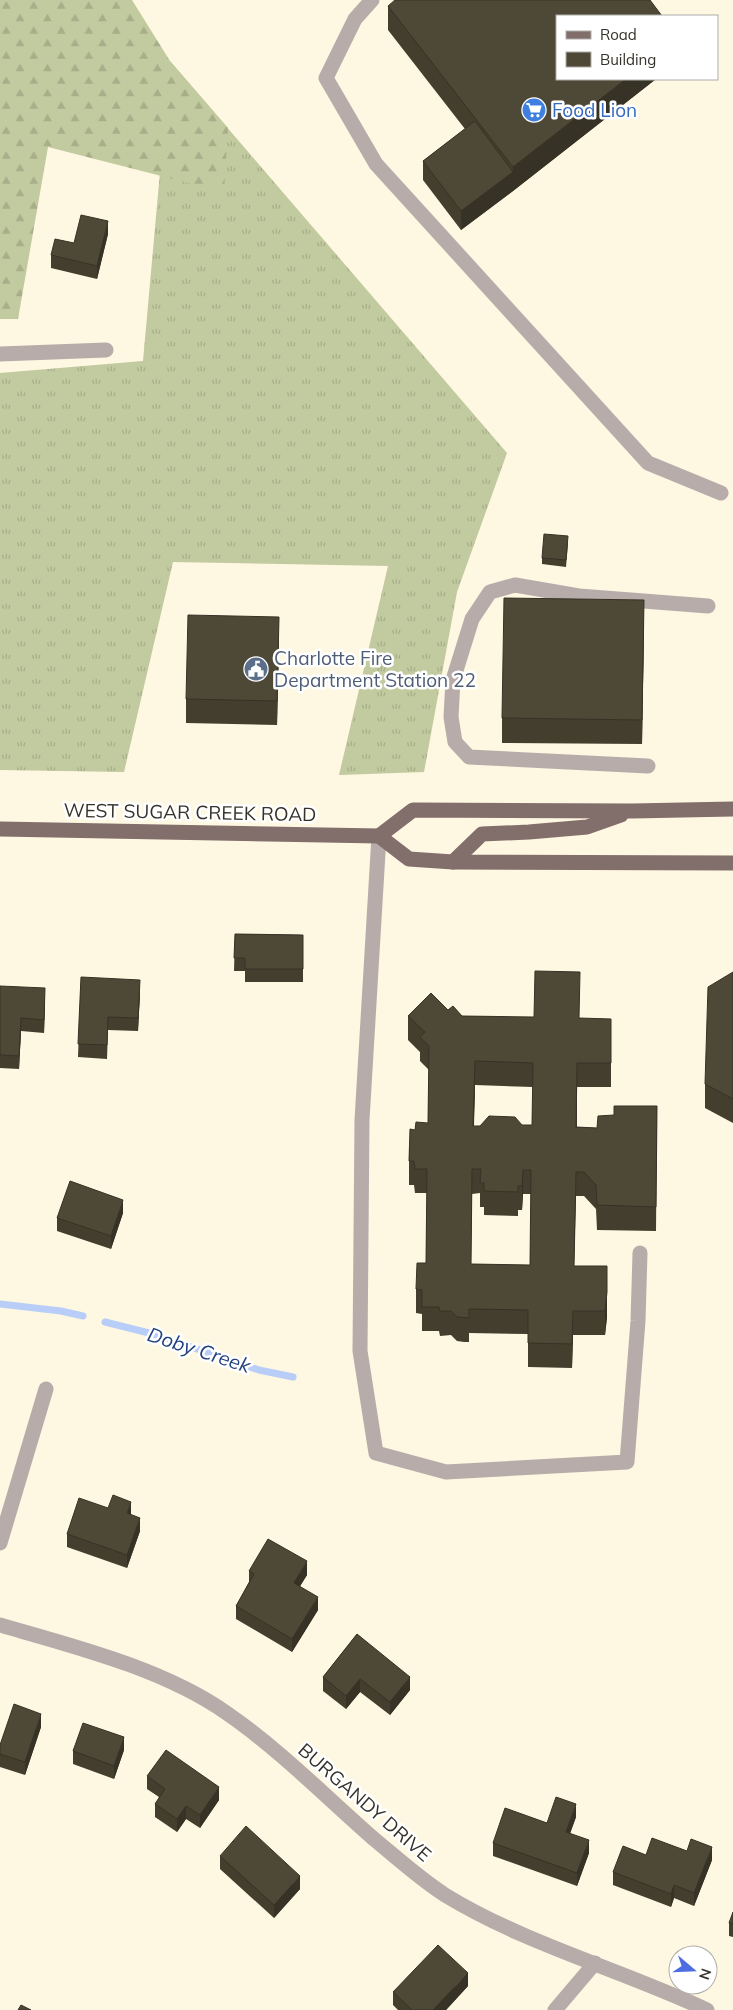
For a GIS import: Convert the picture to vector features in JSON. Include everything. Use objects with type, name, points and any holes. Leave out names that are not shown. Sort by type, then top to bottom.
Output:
[{"type":"main road","points":[[733,809],[632,811],[413,810],[379,836],[409,859],[452,862],[733,862]]},
{"type":"main road","points":[[452,862],[482,834],[587,827],[632,811]]},
{"type":"main road","name":"WEST SUGAR CREEK ROAD","points":[[0,829],[379,836]]},
{"type":"street","points":[[372,0],[355,19],[326,78],[376,164],[648,464],[721,492]]},
{"type":"street","points":[[0,354],[106,350]]},
{"type":"street","points":[[648,766],[469,757],[455,742],[451,717],[453,680],[472,619],[490,592],[515,585],[579,596],[708,606]]},
{"type":"street","points":[[379,836],[362,1120],[360,1351],[376,1453],[446,1472],[627,1462],[638,1321],[640,1254]]},
{"type":"street","points":[[0,1542],[46,1389]]},
{"type":"street","name":"BURGANDY DRIVE","points":[[0,1625],[90,1651],[149,1673],[204,1698],[259,1738],[401,1862],[444,1894],[490,1920],[668,1992],[707,2010]]},
{"type":"street","points":[[556,2010],[595,1963]]},
{"type":"green space","points":[[0,0],[132,0],[170,61],[228,128],[224,192],[48,147],[18,319],[0,319]]},
{"type":"green space","points":[[170,61],[507,453],[457,592],[424,772],[339,775],[388,566],[173,562],[124,772],[0,770],[0,373],[143,361]]},
{"type":"building","name":"Food Lion","points":[[395,0],[650,0],[661,15],[556,15],[556,80],[625,80],[513,167],[388,6]]},
{"type":"building","points":[[475,121],[513,172],[461,211],[423,161]]},
{"type":"building","points":[[81,215],[108,221],[97,266],[51,255],[55,239],[74,243]]},
{"type":"building","points":[[544,534],[568,536],[566,560],[542,558]]},
{"type":"building","points":[[504,598],[644,600],[642,720],[502,718]]},
{"type":"building","points":[[188,615],[279,617],[277,701],[186,699]]},
{"type":"building","points":[[235,934],[303,935],[303,969],[245,969],[245,958],[234,958]]},
{"type":"building","points":[[535,971],[580,972],[579,1018],[611,1019],[611,1063],[577,1063],[576,1127],[597,1128],[598,1116],[614,1115],[614,1106],[657,1106],[656,1207],[597,1205],[596,1185],[584,1172],[576,1172],[574,1266],[607,1266],[607,1292],[605,1311],[573,1311],[572,1344],[528,1343],[528,1310],[469,1309],[469,1318],[457,1317],[451,1311],[440,1311],[439,1307],[422,1307],[422,1290],[416,1289],[417,1263],[426,1263],[427,1169],[415,1169],[414,1161],[409,1161],[410,1129],[415,1130],[416,1122],[428,1123],[429,1046],[420,1037],[425,1032],[408,1016],[431,993],[448,1010],[453,1006],[462,1016],[534,1017]],"holes":[[[475,1061],[533,1063],[532,1125],[522,1125],[515,1117],[489,1116],[480,1126],[473,1126]],[[472,1169],[481,1169],[480,1183],[484,1183],[484,1191],[518,1192],[518,1186],[522,1186],[523,1170],[531,1170],[530,1265],[471,1264]]]},
{"type":"building","points":[[733,972],[733,1099],[705,1084],[708,987]]},
{"type":"building","points":[[81,977],[140,980],[138,1018],[108,1017],[107,1045],[78,1044]]},
{"type":"building","points":[[0,986],[45,988],[44,1020],[21,1018],[19,1056],[0,1055]]},
{"type":"building","points":[[70,1181],[123,1200],[111,1236],[57,1218]]},
{"type":"building","points":[[113,1495],[131,1502],[127,1513],[140,1518],[127,1555],[67,1534],[79,1498],[108,1508]]},
{"type":"building","points":[[268,1539],[307,1561],[294,1583],[318,1597],[292,1639],[236,1606],[254,1574],[249,1571]]},
{"type":"building","points":[[357,1634],[410,1677],[390,1702],[360,1679],[346,1696],[323,1677]]},
{"type":"building","points":[[14,1704],[41,1714],[25,1762],[0,1754],[0,1745]]},
{"type":"building","points":[[83,1723],[124,1737],[114,1766],[73,1751]]},
{"type":"building","points":[[166,1750],[219,1787],[200,1815],[186,1806],[177,1819],[155,1804],[165,1789],[147,1776]]},
{"type":"building","points":[[556,1797],[576,1804],[566,1832],[589,1840],[577,1873],[493,1843],[505,1808],[547,1823]]},
{"type":"building","points":[[246,1826],[300,1876],[274,1905],[220,1856]]},
{"type":"building","points":[[652,1838],[687,1851],[691,1839],[712,1847],[694,1893],[674,1885],[671,1894],[613,1872],[623,1846],[646,1855]]},
{"type":"building","points":[[733,1912],[733,1924],[729,1923]]},
{"type":"building","points":[[438,1945],[468,1973],[433,2010],[412,2010],[393,1992]]},
{"type":"building","points":[[21,2005],[31,2010],[18,2010]]},
{"type":"waterway","name":"Doby Creek","points":[[0,1304],[61,1311],[83,1316]]},
{"type":"waterway","name":"Doby Creek","points":[[105,1322],[153,1334],[259,1370],[293,1377]]},
{"type":"place","name":"Food Lion","points":[[534,110]]},
{"type":"place","name":"Charlotte Fire Department Station 22","points":[[256,669]]}]
